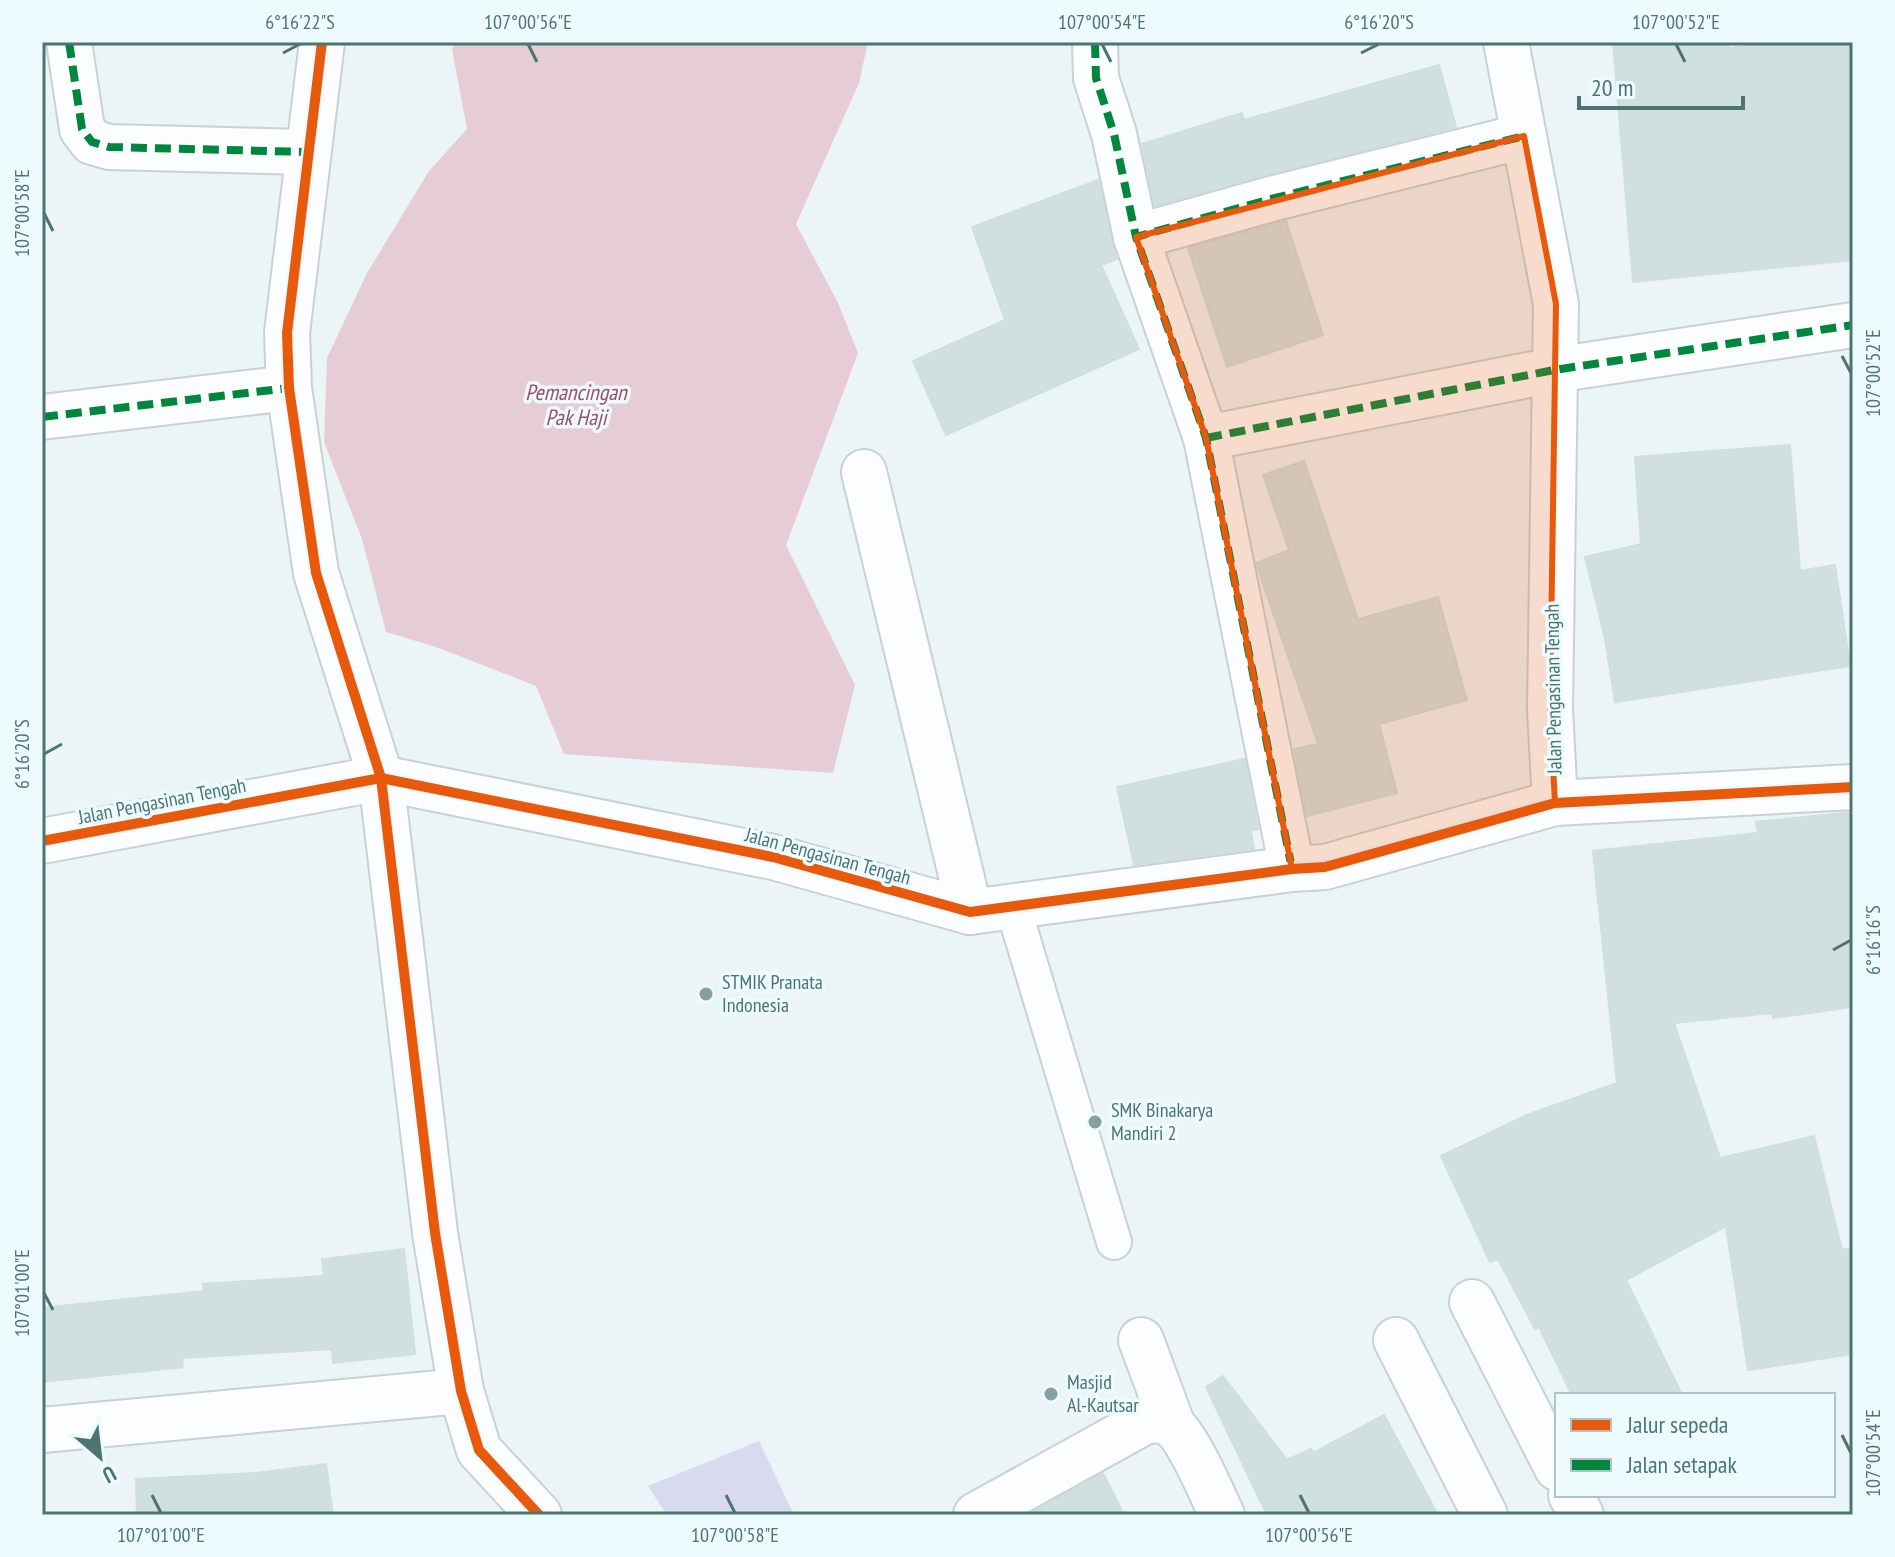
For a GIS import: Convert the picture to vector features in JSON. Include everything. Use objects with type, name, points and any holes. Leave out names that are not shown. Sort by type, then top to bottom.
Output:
[{"type":"street","points":[[69,42],[82,129],[92,142],[109,147],[308,152]]},
{"type":"street","points":[[322,42],[287,333],[289,388],[316,573],[381,778],[435,1233],[461,1391],[479,1450],[539,1515]]},
{"type":"street","points":[[1095,42],[1096,78],[1114,134],[1136,237],[1206,438],[1292,869]]},
{"type":"street","name":"Jalan Pengasinan Tengah","points":[[42,841],[381,778],[773,857],[970,912],[1325,867],[1555,803],[1550,709],[1556,304],[1506,42]]},
{"type":"street","points":[[1136,237],[1271,199],[1524,136]]},
{"type":"street","points":[[1206,438],[1554,370],[1853,325]]},
{"type":"street","points":[[42,417],[289,388]]},
{"type":"street","points":[[864,472],[970,912]]},
{"type":"street","points":[[1555,803],[1853,787]]},
{"type":"street","points":[[1472,1302],[1555,1464]]},
{"type":"street","points":[[1141,1340],[1173,1426]]},
{"type":"street","points":[[1396,1340],[1485,1515]]},
{"type":"street","points":[[42,1430],[461,1391]]},
{"type":"street","points":[[976,1515],[1146,1421],[1163,1421],[1183,1437],[1222,1515]]},
{"type":"street","points":[[1572,1497],[1581,1515]]},
{"type":"lane","points":[[1013,907],[1114,1242]]},
{"type":"highlighted area","points":[[1524,136],[1556,304],[1550,709],[1555,803],[1325,867],[1292,869],[1206,438],[1136,237]]},
{"type":"shaded area","points":[[759,1441],[794,1515],[667,1515],[648,1486]]},
{"type":"water","name":"Pemancingan Pak Haji","points":[[454,42],[868,42],[859,83],[796,224],[838,303],[858,353],[786,545],[855,685],[833,773],[564,754],[536,686],[436,647],[386,632],[362,539],[324,442],[327,358],[367,273],[429,171],[467,129],[452,49]]},
{"type":"building","points":[[1613,42],[1729,42],[1729,48],[1785,42],[1853,42],[1853,260],[1633,282]]},
{"type":"building","points":[[1439,65],[1456,127],[1155,206],[1142,144],[1242,113],[1244,120]]},
{"type":"building","points":[[1098,180],[1117,259],[1101,265],[1139,349],[946,435],[913,361],[1005,320],[972,227]]},
{"type":"building","points":[[1286,221],[1323,335],[1227,367],[1188,248]]},
{"type":"building","points":[[1790,445],[1800,571],[1835,565],[1850,666],[1615,702],[1605,638],[1585,557],[1641,544],[1635,457]]},
{"type":"building","points":[[1304,461],[1358,619],[1438,597],[1467,700],[1379,724],[1397,793],[1307,816],[1294,749],[1318,744],[1256,563],[1289,550],[1263,475]]},
{"type":"building","points":[[1245,759],[1258,829],[1251,831],[1254,849],[1134,865],[1117,787]]},
{"type":"building","points":[[1853,812],[1853,1007],[1773,1018],[1772,1013],[1674,1023],[1720,1158],[1814,1136],[1842,1250],[1853,1248],[1853,1354],[1748,1370],[1726,1226],[1626,1280],[1681,1393],[1571,1393],[1539,1327],[1535,1329],[1498,1259],[1490,1262],[1441,1156],[1527,1115],[1617,1083],[1593,851],[1758,833],[1756,822]]},
{"type":"building","points":[[404,1249],[415,1354],[333,1363],[332,1349],[182,1358],[183,1367],[42,1382],[42,1308],[204,1291],[203,1284],[324,1276],[322,1259]]},
{"type":"building","points":[[1223,1376],[1287,1460],[1311,1449],[1313,1453],[1384,1415],[1438,1515],[1267,1515],[1206,1387]]},
{"type":"building","points":[[326,1464],[333,1515],[137,1515],[136,1479],[256,1473]]},
{"type":"building","points":[[1103,1473],[1124,1515],[1028,1515]]},
{"type":"marked path","points":[[69,42],[82,129],[92,142],[109,147],[308,152]]},
{"type":"marked path","points":[[1095,42],[1096,78],[1114,134],[1136,237]]},
{"type":"marked path","points":[[1292,869],[1206,438],[1136,237],[1271,199],[1524,136]]},
{"type":"marked path","points":[[1206,438],[1554,370],[1853,325]]},
{"type":"marked path","points":[[42,417],[289,388]]},
{"type":"cycle path","points":[[322,42],[287,333],[289,388],[316,573],[381,778],[435,1233],[461,1391],[479,1450],[539,1515]]},
{"type":"cycle path","points":[[42,841],[381,778],[773,857],[970,912],[1325,867],[1555,803],[1853,787]]},
{"type":"place","name":"STMIK Pranata Indonesia","points":[[706,994]]},
{"type":"place","name":"SMK Binakarya Mandiri 2","points":[[1095,1122]]},
{"type":"place","name":"Masjid Al-Kautsar","points":[[1051,1394]]}]
